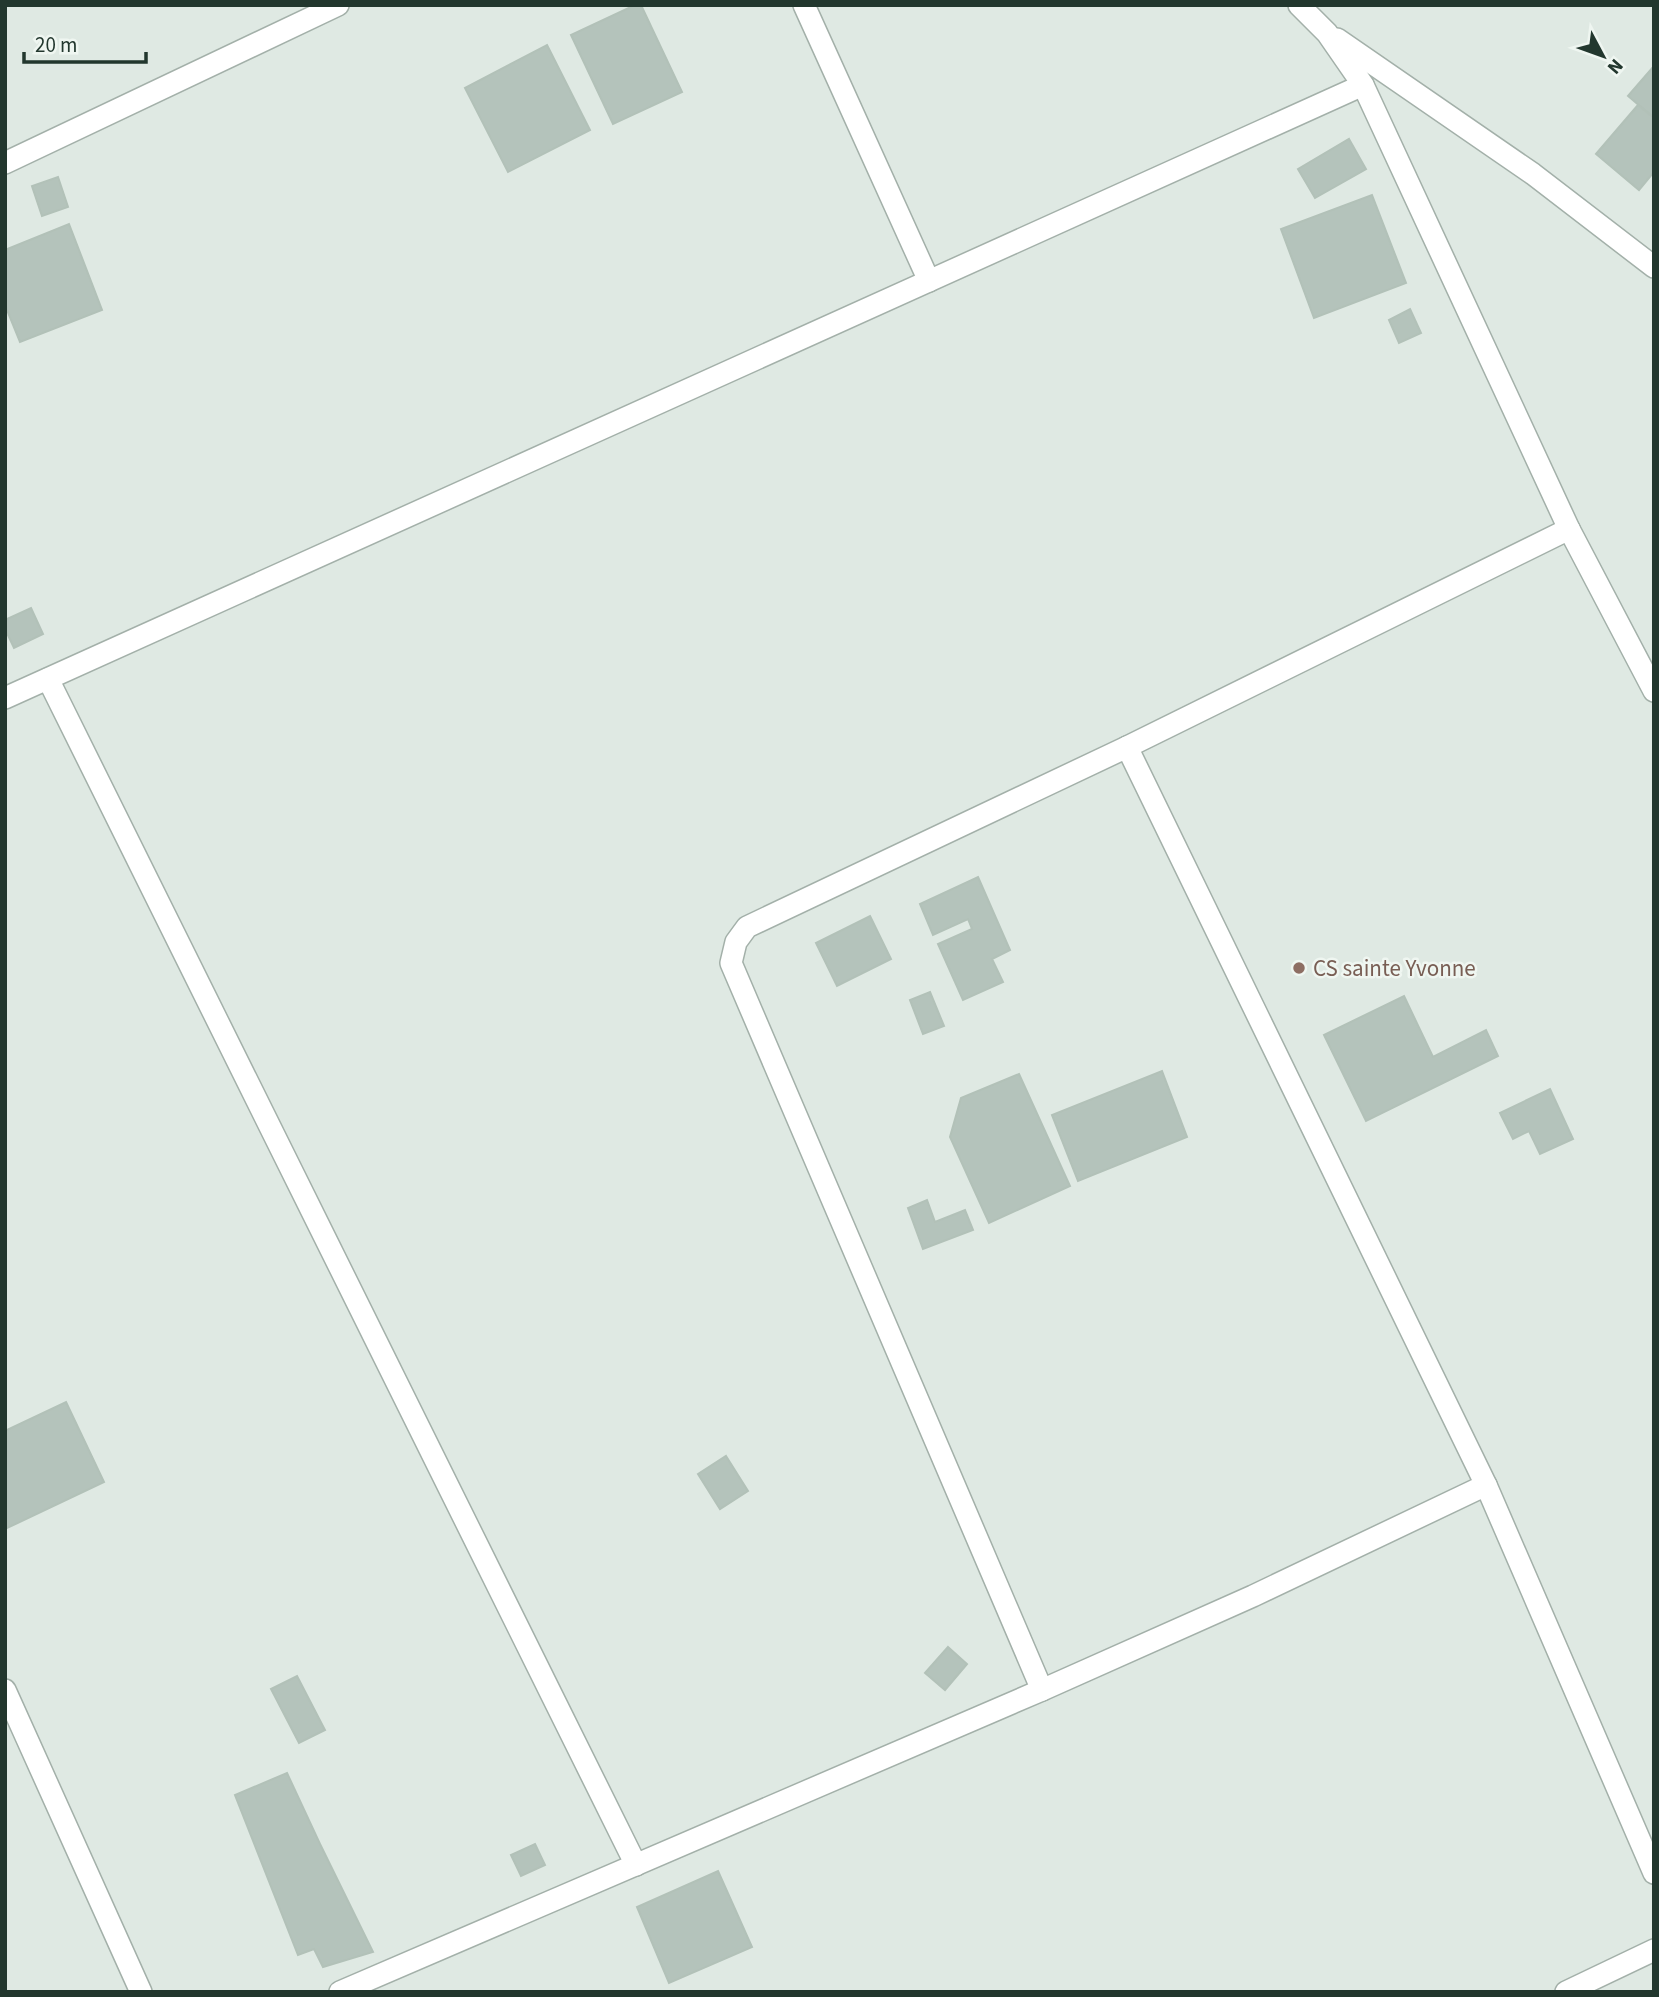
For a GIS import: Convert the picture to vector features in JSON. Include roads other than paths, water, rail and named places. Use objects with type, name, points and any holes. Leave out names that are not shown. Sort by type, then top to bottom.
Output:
[{"type":"street","points":[[5,163],[338,5]]},
{"type":"street","points":[[804,5],[929,281]]},
{"type":"street","points":[[1299,5],[1327,33],[1363,85],[1569,529],[1654,691]]},
{"type":"street","points":[[1327,33],[1533,174],[1654,267]]},
{"type":"street","points":[[5,698],[1363,85]]},
{"type":"street","points":[[1042,1690],[731,963],[736,942],[747,927],[1127,747],[1569,529]]},
{"type":"street","points":[[48,679],[636,1865]]},
{"type":"street","points":[[1127,747],[1486,1485],[1654,1873]]},
{"type":"street","points":[[340,1992],[1042,1690],[1253,1596],[1486,1485]]},
{"type":"street","points":[[5,1690],[141,1992]]},
{"type":"street","points":[[1566,1992],[1654,1950]]},
{"type":"place","name":"CS sainte Yvonne","points":[[1299,968]]}]
